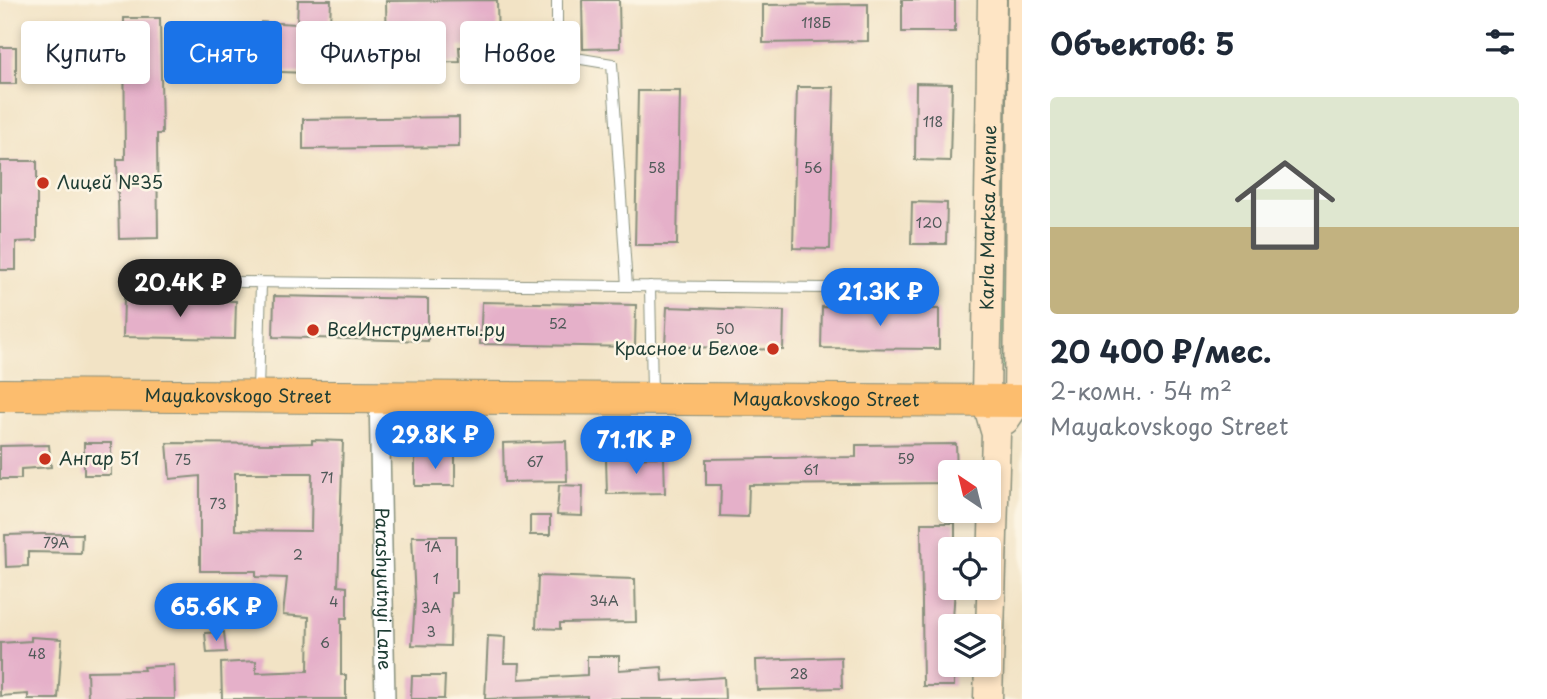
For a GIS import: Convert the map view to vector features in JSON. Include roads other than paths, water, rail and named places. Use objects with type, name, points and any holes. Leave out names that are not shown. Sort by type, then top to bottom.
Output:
[{"type":"main road","name":"Karla Marksa Avenue","points":[[988,699],[996,434],[986,401],[992,0]]},
{"type":"main road","name":"Karla Marksa Avenue","points":[[1020,401],[1022,0]]},
{"type":"main road","name":"Mayakovskogo Street","points":[[0,395],[1020,401]]},
{"type":"main road","points":[[996,434],[1020,401]]},
{"type":"street","name":"Parashyutnyi Lane","points":[[379,396],[385,699]]},
{"type":"lane","points":[[557,0],[557,55],[612,64],[627,286]]},
{"type":"lane","points":[[145,281],[927,289]]},
{"type":"lane","points":[[258,395],[261,283]]},
{"type":"lane","points":[[650,286],[652,398]]},
{"type":"place","name":"Лицей №35","points":[[43,183]]},
{"type":"place","name":"ВсеИнструменты.ру","points":[[313,330]]},
{"type":"place","name":"Красное и Белое","points":[[773,349]]},
{"type":"place","name":"Ангар 51","points":[[45,459]]}]
